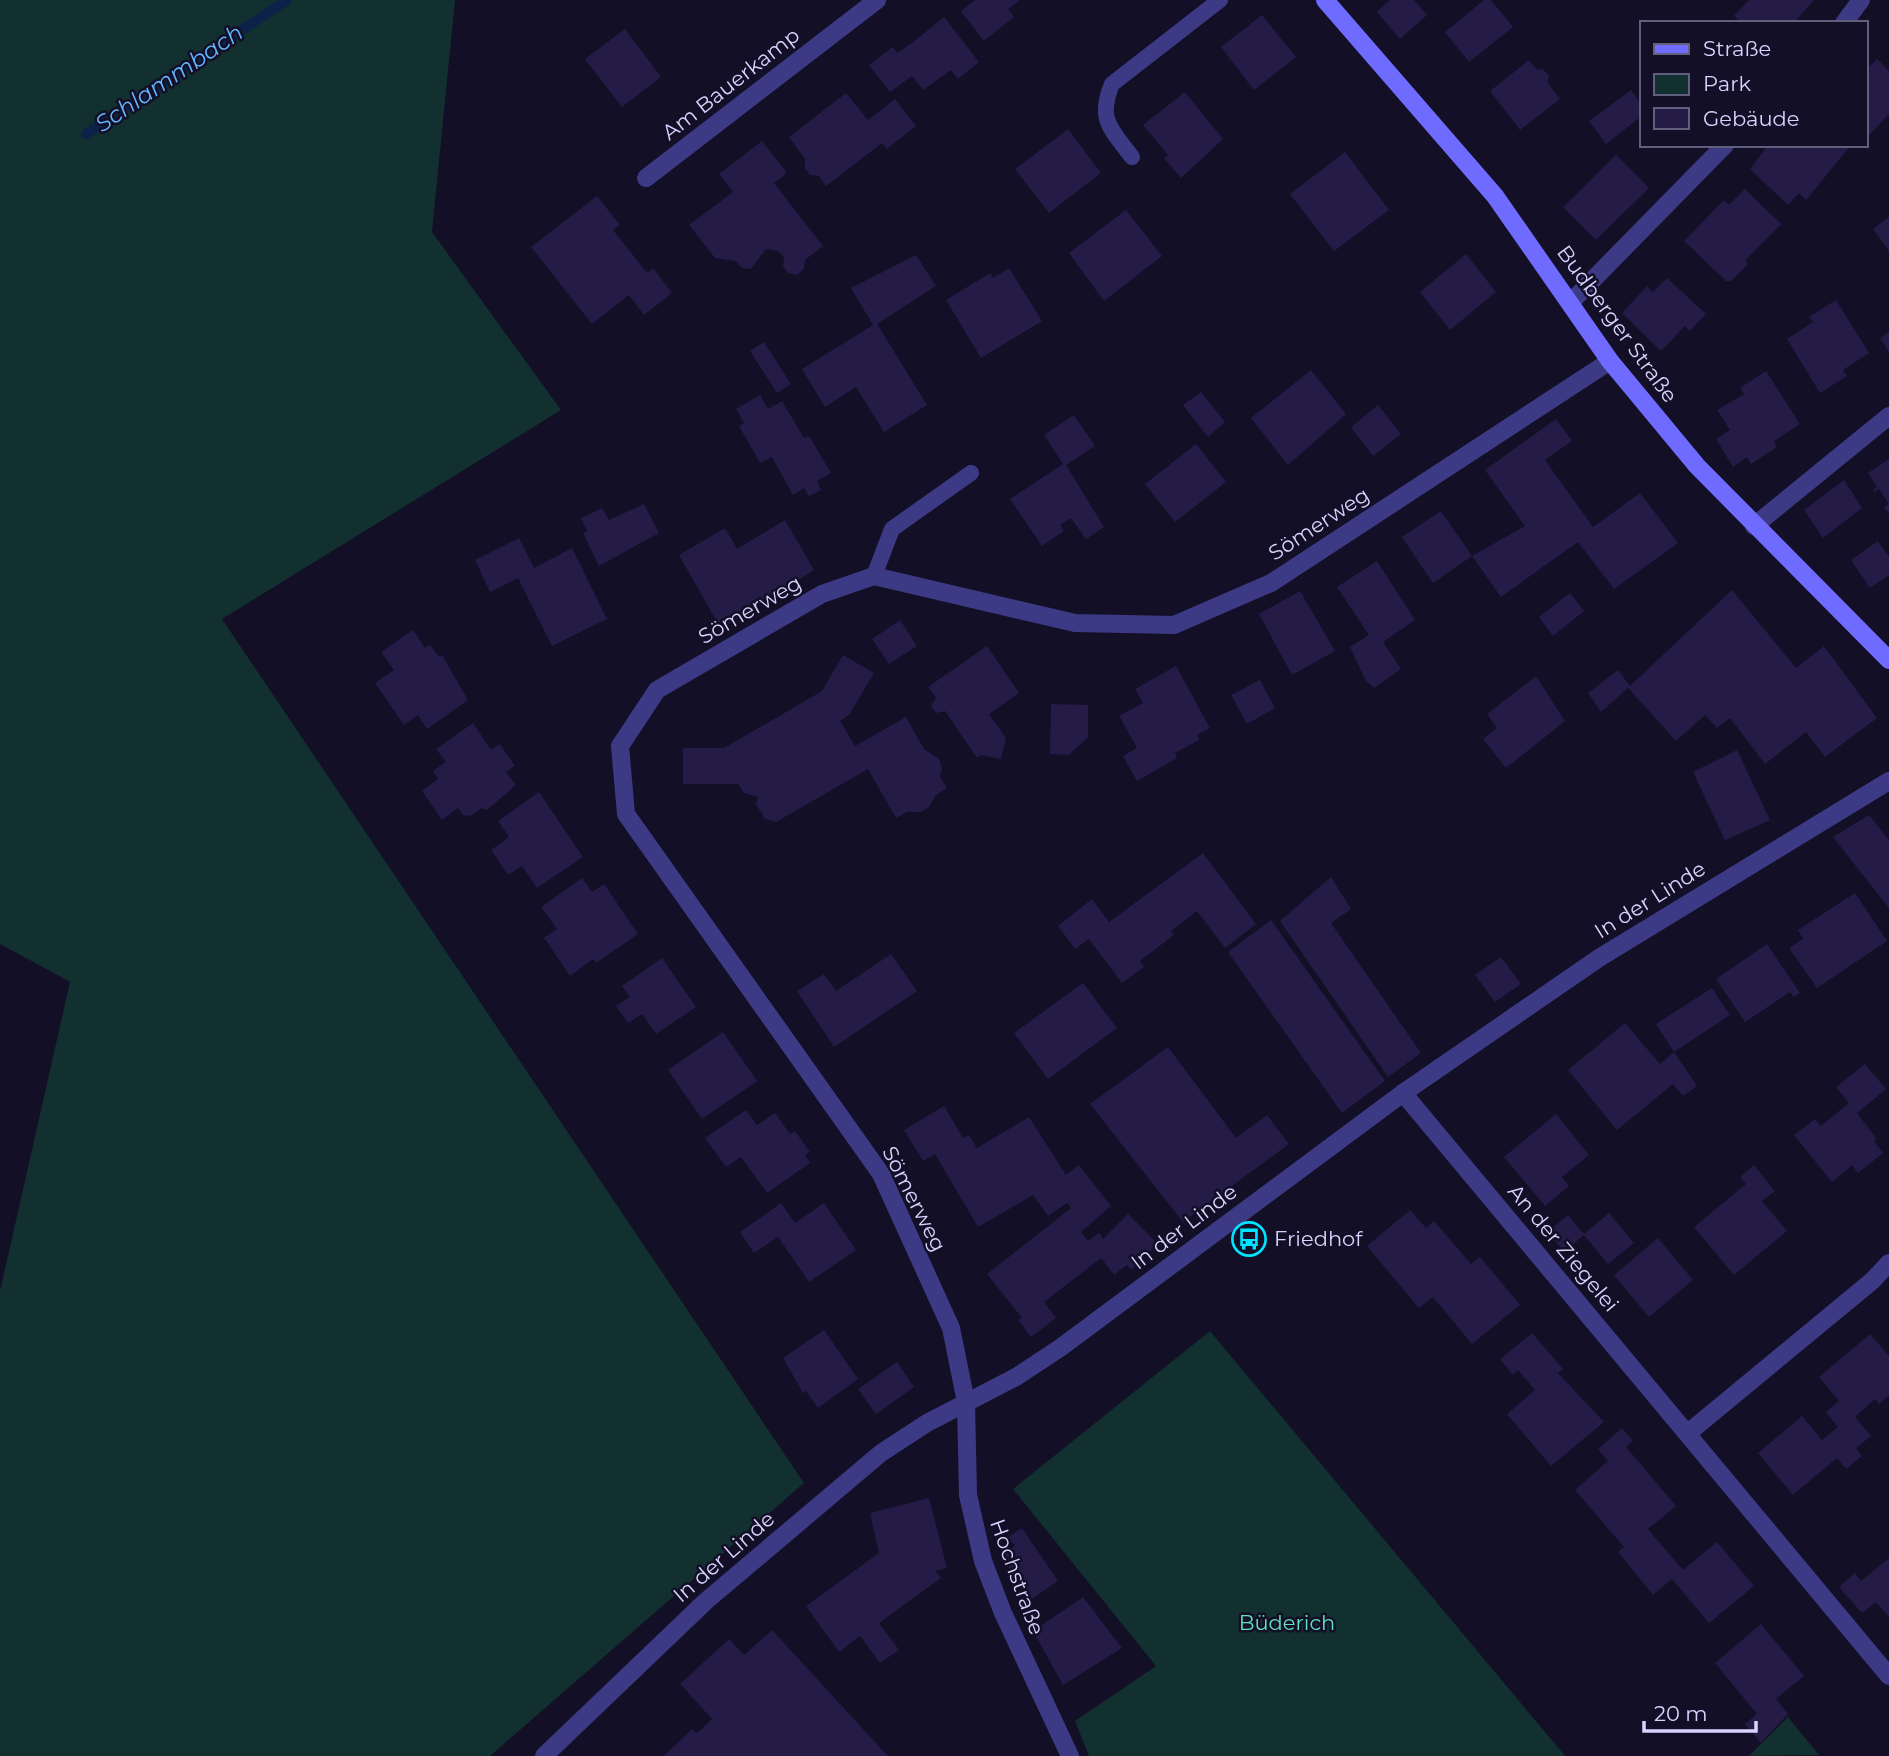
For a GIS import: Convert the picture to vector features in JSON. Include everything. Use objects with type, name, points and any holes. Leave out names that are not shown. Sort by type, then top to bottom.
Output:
[{"type":"street","name":"Am Bauerkamp","points":[[646,178],[877,0]]},
{"type":"street","name":"Budberger Straße","points":[[1325,0],[1495,196],[1610,361],[1697,466],[1889,660]]},
{"type":"street","points":[[1845,21],[1861,0]]},
{"type":"street","points":[[1571,302],[1724,147]]},
{"type":"street","name":"Sömerweg","points":[[966,1402],[951,1328],[881,1174],[626,814],[620,746],[657,690],[822,594],[874,576],[1075,623],[1174,625],[1271,583],[1610,361]]},
{"type":"street","points":[[1754,526],[1889,416]]},
{"type":"street","name":"In der Linde","points":[[544,1756],[705,1601],[881,1453],[966,1402],[1016,1377],[1060,1348],[1403,1093],[1599,958],[1889,781]]},
{"type":"street","name":"An der Ziegelei","points":[[1403,1093],[1889,1676]]},
{"type":"street","points":[[1688,1433],[1872,1281],[1889,1263]]},
{"type":"street","name":"Hochstraße","points":[[966,1402],[968,1495],[983,1561],[1007,1623],[1070,1756]]},
{"type":"lane","points":[[1132,157],[1106,122],[1104,103],[1112,84],[1220,0]]},
{"type":"lane","points":[[874,576],[892,529],[971,473]]},
{"type":"green space","points":[[0,0],[455,0],[432,232],[561,410],[222,619],[804,1483],[490,1756],[0,1756],[0,1291],[70,982],[0,944]]},
{"type":"green space","name":"Büderich","points":[[1210,1331],[1565,1756],[1089,1756],[1075,1721],[1156,1666],[1013,1489]]},
{"type":"green space","points":[[1788,1717],[1819,1755],[1749,1756]]},
{"type":"building","points":[[975,0],[1020,0],[1008,9],[1014,17],[984,41],[961,11]]},
{"type":"building","points":[[1390,0],[1414,0],[1427,15],[1400,39],[1377,12]]},
{"type":"building","points":[[1484,0],[1491,0],[1513,27],[1469,62],[1445,32]]},
{"type":"building","points":[[1749,0],[1814,0],[1796,21],[1740,21],[1734,16]]},
{"type":"building","points":[[1262,15],[1296,57],[1254,90],[1221,47]]},
{"type":"building","points":[[944,17],[979,62],[958,79],[951,70],[923,90],[912,76],[890,92],[869,65],[893,47],[897,53]]},
{"type":"building","points":[[625,29],[661,77],[622,107],[585,59]]},
{"type":"building","points":[[1877,59],[1889,71],[1889,114],[1870,134],[1868,132],[1868,68]]},
{"type":"building","points":[[1529,60],[1537,70],[1543,69],[1549,76],[1547,82],[1560,99],[1520,130],[1490,91]]},
{"type":"building","points":[[1631,90],[1640,102],[1640,118],[1606,144],[1589,121]]},
{"type":"building","points":[[1185,92],[1223,139],[1181,178],[1164,158],[1168,155],[1143,125]]},
{"type":"building","points":[[846,93],[868,120],[895,99],[916,126],[887,149],[882,143],[826,186],[819,176],[810,175],[805,168],[805,159],[789,137]]},
{"type":"building","points":[[1068,129],[1101,173],[1049,213],[1015,169]]},
{"type":"building","points":[[762,141],[787,173],[774,183],[823,246],[805,260],[804,269],[797,275],[788,273],[783,266],[784,257],[778,251],[766,249],[751,269],[742,268],[736,261],[715,258],[689,225],[733,192],[719,174]]},
{"type":"building","points":[[1766,147],[1849,147],[1806,200],[1799,193],[1788,205],[1750,169]]},
{"type":"building","points":[[1345,152],[1389,210],[1334,251],[1290,194]]},
{"type":"building","points":[[1616,155],[1649,188],[1596,240],[1563,207]]},
{"type":"building","points":[[1745,189],[1781,224],[1745,261],[1748,264],[1731,281],[1726,281],[1684,241],[1724,200],[1729,205]]},
{"type":"building","points":[[597,196],[620,225],[613,230],[647,273],[653,268],[672,293],[644,315],[629,295],[592,324],[531,247]]},
{"type":"building","points":[[1126,210],[1162,256],[1104,301],[1069,253]]},
{"type":"building","points":[[1889,217],[1889,251],[1873,229]]},
{"type":"building","points":[[1466,254],[1496,292],[1450,330],[1420,292]]},
{"type":"building","points":[[916,255],[936,286],[877,324],[927,405],[884,432],[856,387],[825,407],[802,369],[873,325],[851,288]]},
{"type":"building","points":[[1009,268],[1042,321],[981,358],[946,300],[990,273],[993,278]]},
{"type":"building","points":[[1667,278],[1706,314],[1690,331],[1685,326],[1661,351],[1622,313],[1647,286],[1653,292]]},
{"type":"building","points":[[1836,300],[1869,353],[1843,370],[1847,376],[1820,393],[1787,339],[1813,322],[1809,317]]},
{"type":"building","points":[[1889,332],[1889,352],[1880,338]]},
{"type":"building","points":[[764,342],[791,384],[777,393],[750,351]]},
{"type":"building","points":[[1311,370],[1346,414],[1288,465],[1251,418]]},
{"type":"building","points":[[1766,371],[1800,424],[1774,441],[1777,447],[1751,464],[1747,457],[1733,467],[1716,439],[1730,430],[1717,410],[1744,394],[1740,388]]},
{"type":"building","points":[[1201,392],[1225,422],[1208,437],[1183,405]]},
{"type":"building","points":[[760,395],[768,409],[782,401],[804,438],[809,436],[831,473],[817,481],[821,490],[809,496],[804,488],[793,495],[772,457],[760,463],[739,426],[744,423],[736,409]]},
{"type":"building","points":[[1378,405],[1401,434],[1373,456],[1351,427]]},
{"type":"building","points":[[1074,415],[1095,446],[1066,465],[1104,527],[1086,539],[1071,518],[1060,525],[1064,531],[1042,546],[1010,499],[1063,464],[1044,435]]},
{"type":"building","points":[[1556,419],[1572,441],[1545,460],[1593,527],[1640,493],[1678,543],[1614,589],[1578,542],[1501,597],[1472,556],[1525,526],[1485,470]]},
{"type":"building","points":[[1196,444],[1226,482],[1175,522],[1145,484]]},
{"type":"building","points":[[1889,459],[1889,504],[1879,489],[1875,492],[1873,489],[1877,487],[1868,473]]},
{"type":"building","points":[[1844,480],[1862,508],[1823,538],[1804,510]]},
{"type":"building","points":[[644,504],[659,533],[599,566],[583,533],[587,531],[581,518],[602,508],[609,520]]},
{"type":"building","points":[[1441,511],[1472,556],[1433,583],[1402,537]]},
{"type":"building","points":[[785,520],[814,570],[721,629],[679,555],[725,528],[737,549]]},
{"type":"building","points":[[519,538],[534,568],[572,548],[607,619],[552,646],[518,578],[490,592],[475,560]]},
{"type":"building","points":[[1878,541],[1889,557],[1889,575],[1870,588],[1851,560]]},
{"type":"building","points":[[1377,561],[1415,620],[1383,642],[1401,669],[1374,688],[1366,681],[1350,647],[1369,635],[1337,587]]},
{"type":"building","points":[[1732,590],[1796,668],[1824,646],[1877,718],[1825,757],[1806,732],[1765,764],[1730,718],[1717,728],[1705,715],[1676,741],[1628,688],[1601,712],[1588,693],[1618,670],[1630,686]]},
{"type":"building","points":[[1300,591],[1335,651],[1292,675],[1259,614]]},
{"type":"building","points":[[1570,593],[1584,611],[1553,636],[1539,617]]},
{"type":"building","points":[[900,620],[917,646],[889,664],[872,639]]},
{"type":"building","points":[[413,630],[425,648],[430,645],[439,657],[442,655],[468,700],[427,729],[418,715],[404,725],[375,683],[394,670],[381,652]]},
{"type":"building","points":[[987,646],[1019,693],[989,714],[1006,738],[1001,759],[981,755],[977,758],[945,711],[936,713],[931,706],[936,698],[928,687]]},
{"type":"building","points":[[843,655],[874,673],[849,715],[840,721],[855,746],[906,717],[924,749],[939,759],[942,768],[940,777],[947,788],[936,795],[929,807],[921,812],[907,812],[896,818],[868,769],[776,822],[765,819],[756,804],[758,797],[744,793],[738,784],[683,784],[683,748],[724,748],[822,691]]},
{"type":"building","points":[[1176,666],[1210,728],[1197,735],[1199,740],[1175,753],[1177,758],[1137,781],[1123,756],[1137,748],[1119,716],[1143,703],[1135,689]]},
{"type":"building","points":[[1536,676],[1565,721],[1506,768],[1483,739],[1497,728],[1487,714]]},
{"type":"building","points":[[1260,680],[1275,708],[1247,724],[1231,695]]},
{"type":"building","points":[[1051,704],[1088,705],[1088,737],[1069,755],[1050,754]]},
{"type":"building","points":[[473,723],[491,750],[500,744],[515,766],[506,772],[516,785],[487,810],[482,808],[471,816],[463,815],[458,808],[442,820],[422,791],[438,779],[433,771],[446,762],[436,749]]},
{"type":"building","points":[[1737,750],[1770,820],[1725,840],[1693,772]]},
{"type":"building","points":[[539,792],[583,857],[537,888],[522,866],[508,875],[491,850],[509,837],[498,821]]},
{"type":"building","points":[[1869,815],[1889,840],[1889,908],[1833,837]]},
{"type":"building","points":[[1203,853],[1256,924],[1225,948],[1197,911],[1171,931],[1174,935],[1140,961],[1144,967],[1122,983],[1089,939],[1075,949],[1058,926],[1092,899],[1109,922]]},
{"type":"building","points":[[1331,877],[1351,909],[1331,923],[1421,1053],[1388,1077],[1280,921]]},
{"type":"building","points":[[582,878],[592,892],[604,884],[638,934],[596,963],[593,959],[570,976],[545,939],[542,939],[557,929],[541,907]]},
{"type":"building","points":[[1855,893],[1887,941],[1817,988],[1789,948],[1803,939],[1798,930]]},
{"type":"building","points":[[1271,920],[1385,1081],[1342,1113],[1228,952]]},
{"type":"building","points":[[1767,944],[1800,993],[1794,997],[1790,992],[1745,1022],[1716,979]]},
{"type":"building","points":[[891,954],[917,991],[834,1047],[797,991],[824,974],[836,991]]},
{"type":"building","points":[[1501,957],[1521,984],[1495,1002],[1475,975]]},
{"type":"building","points":[[662,958],[696,1007],[656,1034],[642,1014],[628,1023],[616,1006],[630,997],[622,986]]},
{"type":"building","points":[[1083,983],[1117,1028],[1048,1079],[1014,1033]]},
{"type":"building","points":[[1712,988],[1730,1015],[1674,1052],[1656,1024]]},
{"type":"building","points":[[1625,1023],[1660,1064],[1674,1052],[1697,1086],[1683,1096],[1673,1084],[1617,1130],[1568,1070]]},
{"type":"building","points":[[723,1032],[757,1081],[702,1119],[668,1070]]},
{"type":"building","points":[[1168,1047],[1236,1138],[1267,1115],[1289,1144],[1183,1222],[1090,1104]]},
{"type":"building","points":[[1865,1064],[1886,1089],[1857,1113],[1876,1138],[1874,1141],[1883,1153],[1858,1173],[1852,1165],[1832,1182],[1794,1135],[1815,1119],[1821,1126],[1849,1103],[1836,1087]]},
{"type":"building","points":[[944,1106],[963,1138],[969,1135],[977,1148],[1029,1117],[1066,1175],[1079,1165],[1111,1206],[1081,1232],[1088,1241],[1099,1233],[1103,1239],[1128,1214],[1158,1244],[1131,1270],[1127,1265],[1114,1275],[1101,1258],[1044,1302],[1056,1318],[1031,1337],[1018,1320],[1022,1318],[987,1274],[1071,1208],[1067,1203],[1048,1216],[1033,1195],[978,1227],[935,1154],[923,1161],[904,1130]]},
{"type":"building","points":[[746,1110],[757,1125],[775,1113],[790,1134],[795,1131],[810,1152],[805,1155],[810,1163],[767,1193],[741,1157],[726,1167],[705,1138]]},
{"type":"building","points":[[1556,1114],[1589,1155],[1562,1177],[1569,1186],[1545,1206],[1504,1157]]},
{"type":"building","points":[[1754,1165],[1775,1191],[1762,1201],[1787,1231],[1734,1275],[1694,1227],[1746,1184],[1740,1177]]},
{"type":"building","points":[[781,1203],[795,1223],[824,1203],[856,1250],[809,1282],[778,1237],[754,1253],[740,1232]]},
{"type":"building","points":[[1410,1210],[1426,1228],[1434,1221],[1471,1264],[1480,1257],[1520,1305],[1472,1344],[1433,1297],[1419,1308],[1367,1246]]},
{"type":"building","points":[[1609,1213],[1634,1243],[1608,1264],[1584,1235],[1564,1252],[1548,1232],[1568,1215],[1584,1234]]},
{"type":"building","points":[[1658,1238],[1693,1280],[1649,1317],[1614,1275]]},
{"type":"building","points":[[824,1330],[858,1379],[818,1408],[806,1391],[803,1393],[783,1358]]},
{"type":"building","points":[[1532,1333],[1563,1369],[1558,1373],[1604,1422],[1551,1466],[1507,1414],[1535,1390],[1518,1370],[1513,1375],[1500,1359]]},
{"type":"building","points":[[1870,1334],[1889,1356],[1889,1395],[1879,1404],[1875,1399],[1855,1417],[1871,1436],[1856,1448],[1862,1456],[1846,1469],[1837,1458],[1793,1495],[1758,1453],[1802,1416],[1822,1440],[1838,1427],[1826,1412],[1839,1401],[1819,1377]]},
{"type":"building","points":[[897,1362],[914,1387],[876,1414],[858,1389]]},
{"type":"building","points":[[1622,1428],[1633,1441],[1626,1447],[1676,1506],[1648,1529],[1658,1541],[1683,1570],[1717,1542],[1754,1586],[1709,1623],[1672,1579],[1653,1595],[1618,1552],[1624,1547],[1575,1490],[1608,1461],[1598,1449]]},
{"type":"building","points":[[929,1498],[947,1568],[935,1571],[941,1578],[879,1623],[899,1650],[880,1663],[860,1636],[839,1652],[806,1606],[879,1553],[870,1513]]},
{"type":"building","points":[[1022,1528],[1058,1581],[1029,1601],[1001,1555],[1015,1546],[1008,1537]]},
{"type":"building","points":[[1889,1558],[1889,1617],[1876,1602],[1862,1613],[1839,1587],[1855,1573],[1861,1581]]},
{"type":"building","points":[[1083,1597],[1122,1648],[1063,1685],[1033,1631]]},
{"type":"building","points":[[1761,1624],[1804,1676],[1776,1699],[1788,1714],[1761,1743],[1745,1724],[1757,1714],[1715,1663]]},
{"type":"building","points":[[772,1630],[888,1756],[664,1756],[692,1729],[697,1733],[712,1719],[680,1684],[729,1639],[744,1655]]},
{"type":"waterway","name":"Schlammbach","points":[[86,134],[287,0]]},
{"type":"place","name":"Friedhof","points":[[1249,1239]]}]
